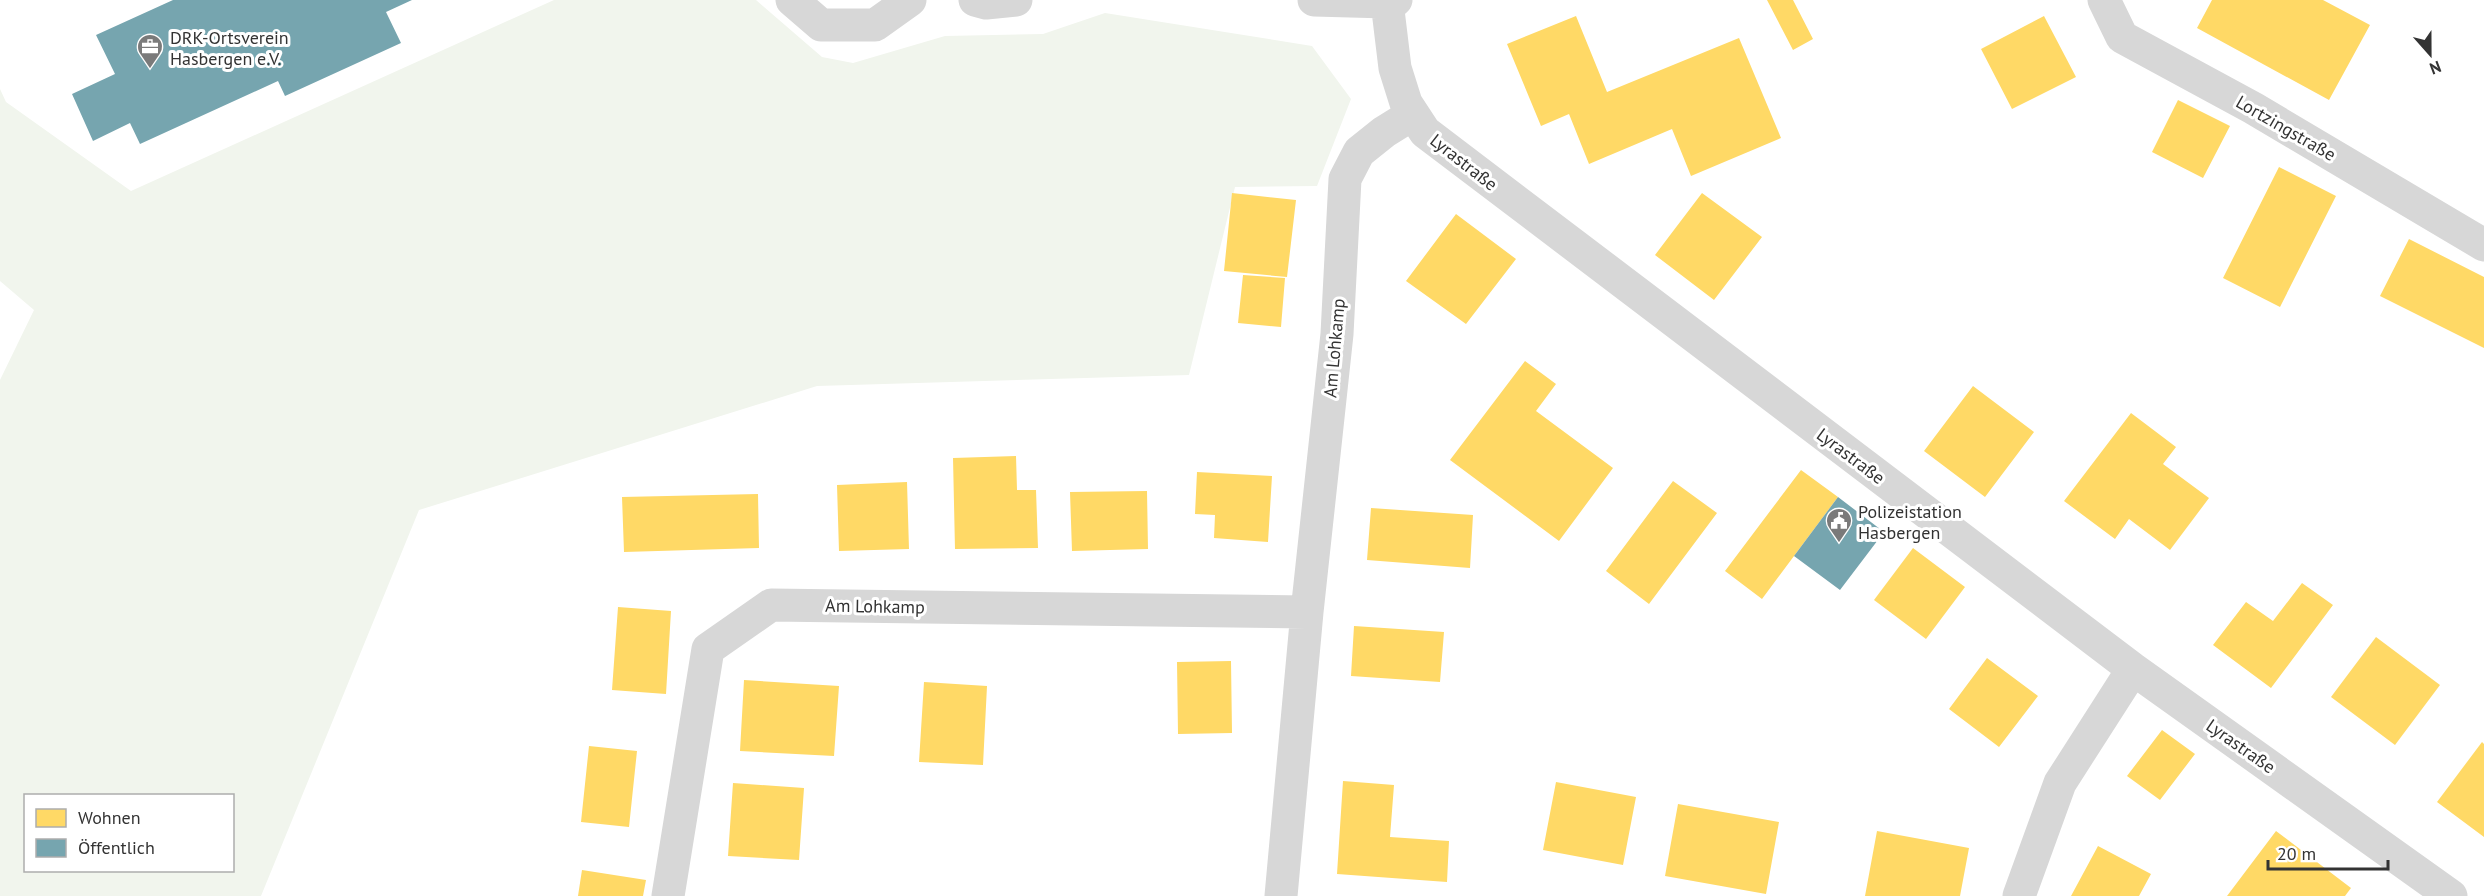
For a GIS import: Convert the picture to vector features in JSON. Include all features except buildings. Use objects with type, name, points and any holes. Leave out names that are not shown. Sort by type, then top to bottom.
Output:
[{"type":"street","points":[[792,0],[821,25],[874,25],[910,0]]},
{"type":"street","points":[[975,0],[986,3],[1016,0]]},
{"type":"street","points":[[1314,0],[1391,1]]},
{"type":"street","name":"Lortzingstraße","points":[[2104,0],[2122,37],[2253,108],[2484,245]]},
{"type":"street","name":"Lyrastraße","points":[[1391,1],[1395,68],[1406,103],[1425,132],[2133,669],[2451,896]]},
{"type":"street","name":"Am Lohkamp","points":[[1281,896],[1307,612],[1337,334],[1345,179],[1359,152],[1384,132],[1413,114]]},
{"type":"street","name":"Am Lohkamp","points":[[668,896],[708,649],[771,605],[1307,612]]},
{"type":"street","points":[[2019,896],[2060,783],[2133,669]]},
{"type":"shaded area","points":[[554,0],[756,0],[822,57],[853,63],[945,36],[1043,34],[1105,13],[1312,46],[1351,99],[1317,186],[1235,187],[1189,375],[817,386],[419,510],[261,896],[0,896],[0,380],[34,310],[0,281],[0,89],[6,102],[131,191]]},
{"type":"place","name":"DRK-Ortsverein Hasbergen e.V.","points":[[150,70]]},
{"type":"place","name":"Polizeistation Hasbergen","points":[[1839,544]]}]
